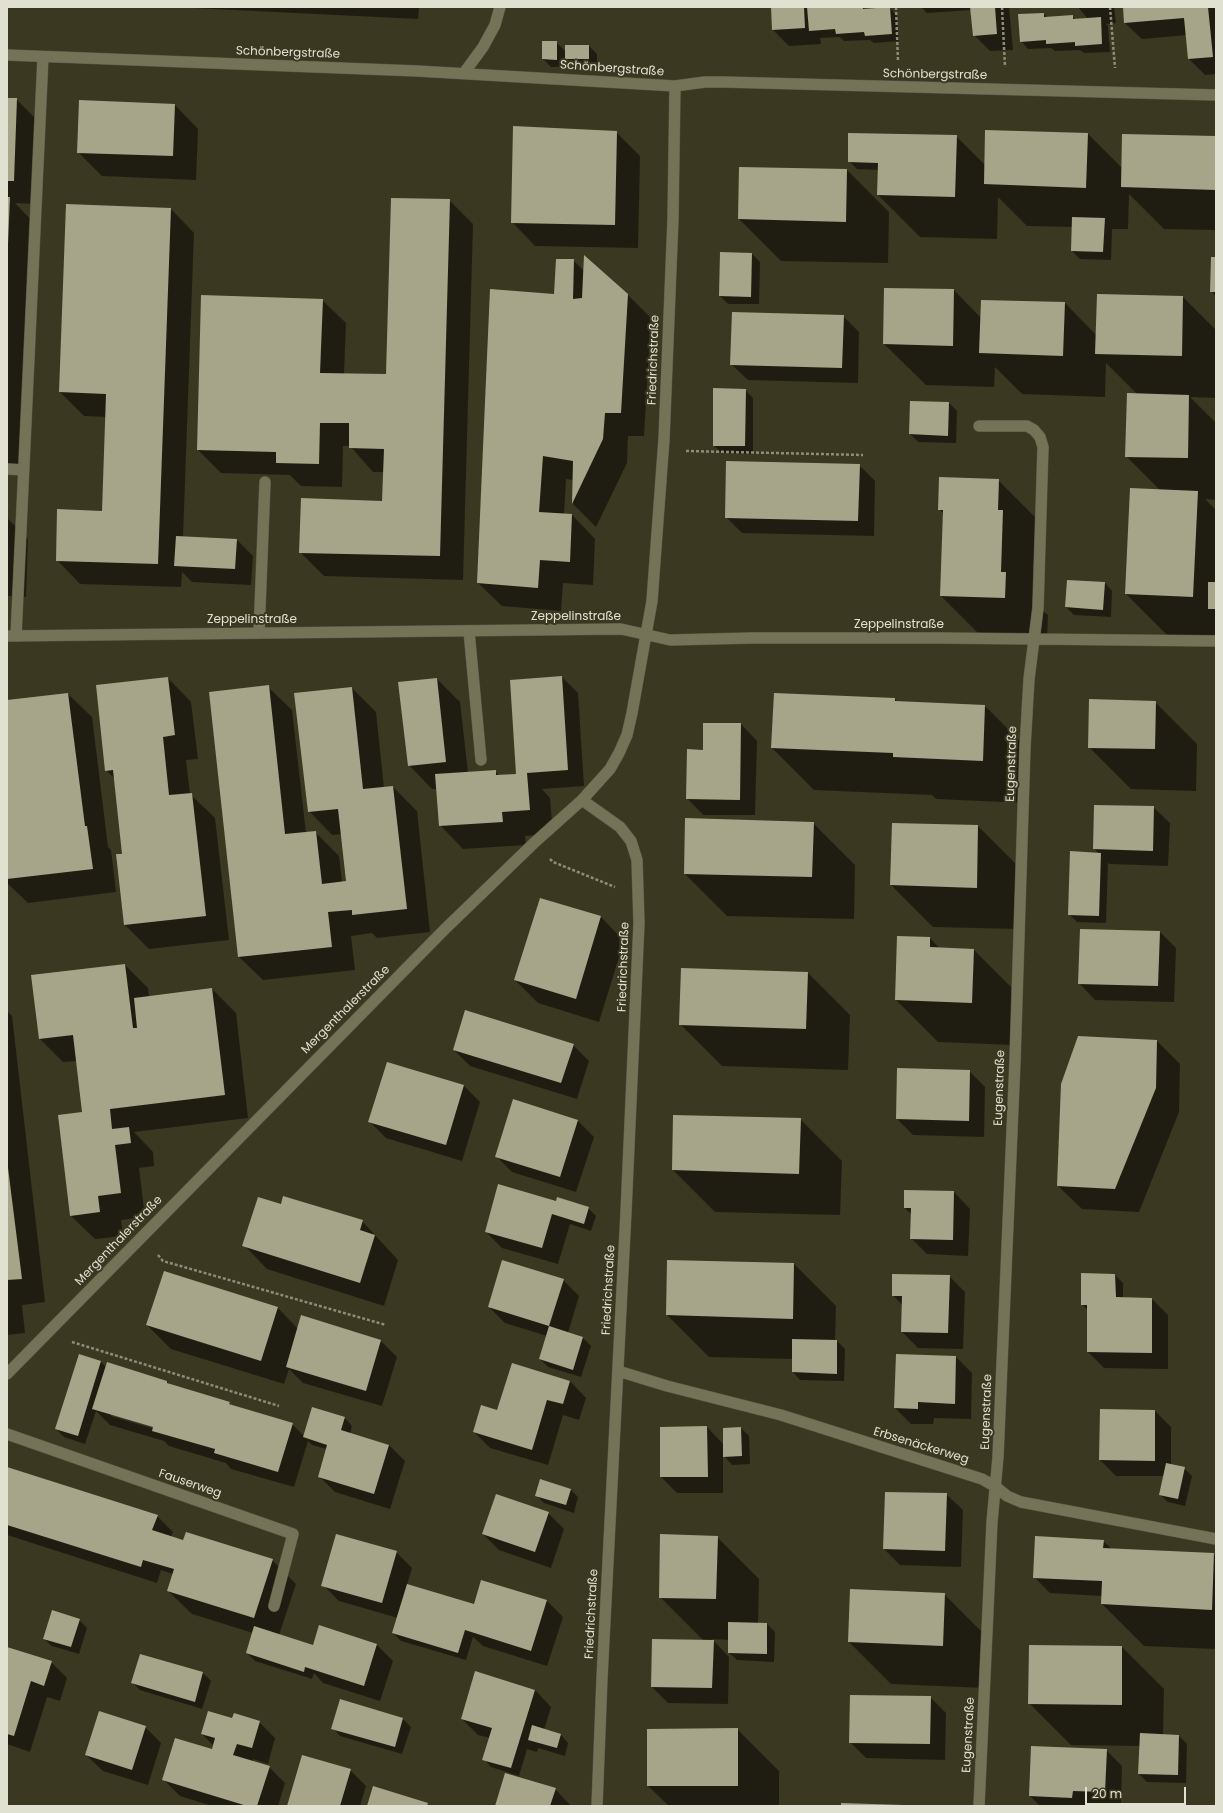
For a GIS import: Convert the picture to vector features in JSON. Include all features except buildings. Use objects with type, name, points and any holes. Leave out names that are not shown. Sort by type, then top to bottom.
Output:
[{"type":"street","points":[[464,73],[483,47],[492,31],[500,7]]},
{"type":"street","name":"Schönbergstraße","points":[[7,55],[464,73],[675,86],[705,82],[723,82],[1216,95]]},
{"type":"street","points":[[12,636],[24,470],[43,57]]},
{"type":"street","name":"Friedrichstraße","points":[[647,634],[652,601],[663,450],[673,219],[675,86]]},
{"type":"street","name":"Eugenstraße","points":[[979,426],[1027,426],[1034,430],[1040,437],[1043,446],[1038,608],[1029,678],[1025,748],[1014,1069],[996,1487],[992,1522],[979,1806]]},
{"type":"street","points":[[7,469],[24,470]]},
{"type":"street","points":[[259,633],[265,482]]},
{"type":"street","name":"Zeppelinstraße","points":[[12,636],[621,629],[670,640],[752,638],[1006,638],[1034,640],[1216,641]]},
{"type":"street","points":[[469,631],[481,760]]},
{"type":"street","name":"Mergenthalerstraße","points":[[7,1374],[445,929],[534,843],[582,800],[610,769],[627,735],[647,634]]},
{"type":"street","name":"Friedrichstraße","points":[[582,800],[620,827],[631,841],[637,860],[638,892],[638,939],[597,1806]]},
{"type":"street","name":"Erbsenäckerweg","points":[[618,1371],[667,1386],[781,1416],[982,1479],[996,1487],[1007,1496],[1021,1502],[1216,1539]]},
{"type":"street","name":"Fauserweg","points":[[7,1434],[293,1534],[274,1606]]},
{"type":"path","points":[[896,7],[898,87]]},
{"type":"path","points":[[1002,7],[1005,90]]},
{"type":"path","points":[[1110,7],[1117,93]]},
{"type":"path","points":[[663,450],[863,455]]},
{"type":"path","points":[[534,843],[554,862],[617,888],[638,892]]},
{"type":"path","points":[[142,1236],[163,1261],[386,1325]]},
{"type":"path","points":[[47,1334],[279,1406]]}]
